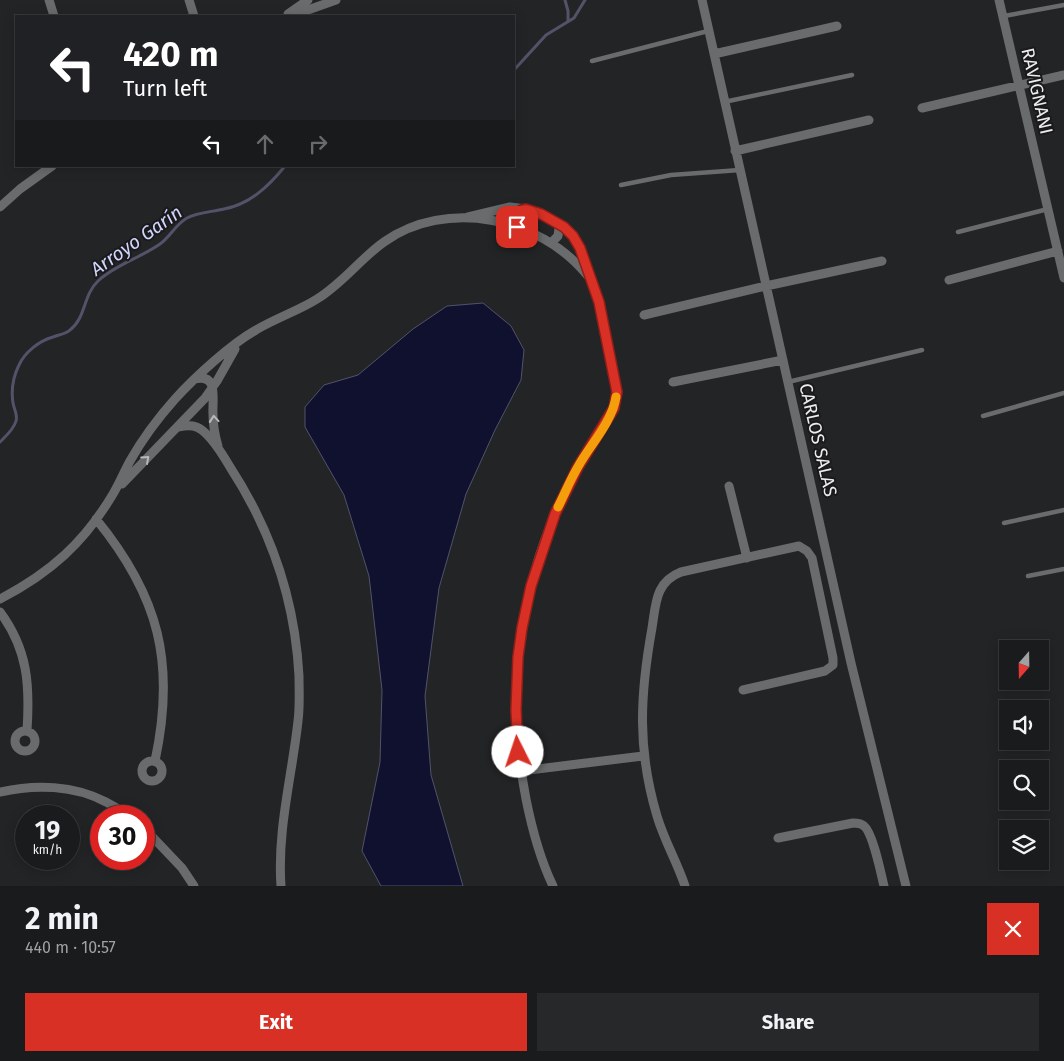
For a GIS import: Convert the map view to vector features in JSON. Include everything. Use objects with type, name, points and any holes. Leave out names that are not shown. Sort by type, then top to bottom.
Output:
[{"type":"street","points":[[49,0],[54,15]]},
{"type":"street","points":[[189,0],[194,15]]},
{"type":"street","points":[[287,15],[308,0]]},
{"type":"street","points":[[294,15],[336,0]]},
{"type":"street","name":"CARLOS SALAS","points":[[702,0],[851,663],[906,886]]},
{"type":"street","name":"RAVIGNANI","points":[[999,0],[1060,254],[1064,278]]},
{"type":"street","points":[[714,54],[837,26]]},
{"type":"street","points":[[922,108],[1064,74]]},
{"type":"street","points":[[736,151],[869,120]]},
{"type":"street","points":[[0,207],[20,189],[51,167]]},
{"type":"street","points":[[0,599],[44,574],[78,542],[113,494],[131,459],[154,424],[195,379],[240,340],[328,292],[372,252],[398,233],[424,223],[468,217],[510,207],[526,209],[557,222],[573,236],[580,248],[599,302],[616,385],[616,399],[611,413],[578,467],[555,514],[531,586],[520,643],[516,718],[521,771],[532,829],[553,886]]},
{"type":"street","points":[[517,227],[514,219],[515,215],[526,209]]},
{"type":"street","points":[[468,217],[517,227],[551,243],[578,264],[590,279]]},
{"type":"street","points":[[551,243],[558,236],[559,228],[557,222]]},
{"type":"street","points":[[949,280],[1060,254]]},
{"type":"street","points":[[644,315],[882,261]]},
{"type":"street","points":[[113,494],[138,466],[196,409],[212,388],[240,340]]},
{"type":"street","points":[[673,382],[783,360]]},
{"type":"street","points":[[195,379],[202,378],[211,383],[213,414],[219,449]]},
{"type":"street","points":[[154,424],[155,430],[160,435],[170,436]]},
{"type":"street","points":[[178,428],[187,425],[198,427],[219,449],[258,514],[273,550],[288,596],[298,661],[299,718],[281,838],[279,859],[281,886]]},
{"type":"street","points":[[729,486],[747,558]]},
{"type":"street","points":[[96,519],[117,544],[134,572],[148,601],[157,632],[163,664],[164,697],[162,729],[155,760]]},
{"type":"street","points":[[685,886],[658,817],[643,756],[643,680],[660,588],[666,581],[681,572],[800,546],[812,558],[833,665],[825,671],[743,690]]},
{"type":"street","points":[[0,612],[14,634],[24,658],[28,680],[27,731]]},
{"type":"street","points":[[521,771],[643,756]]},
{"type":"street","points":[[0,792],[38,787],[68,789],[87,794],[111,805]]},
{"type":"street","points":[[778,838],[853,823],[862,824],[871,837],[884,886]]},
{"type":"street","points":[[155,840],[182,868],[194,886]]},
{"type":"lane","points":[[1002,17],[1064,5]]},
{"type":"lane","points":[[592,60],[708,31]]},
{"type":"lane","points":[[724,102],[852,75]]},
{"type":"lane","points":[[621,185],[671,175],[740,170]]},
{"type":"lane","points":[[958,232],[1048,209]]},
{"type":"lane","points":[[788,382],[922,350]]},
{"type":"lane","points":[[983,416],[1064,393]]},
{"type":"lane","points":[[1004,523],[1064,510]]},
{"type":"lane","points":[[1028,576],[1064,569]]},
{"type":"shaded area","points":[[483,303],[511,326],[524,350],[521,380],[495,430],[466,494],[439,588],[425,696],[431,775],[463,886],[381,886],[362,851],[380,762],[382,690],[369,576],[344,495],[305,427],[305,407],[324,385],[358,375],[413,329],[447,306]]},
{"type":"waterway","points":[[565,0],[568,21]]},
{"type":"waterway","name":"Arroyo Garín","points":[[515,69],[546,35],[574,18],[585,0]]},
{"type":"waterway","name":"Arroyo Garín","points":[[0,442],[12,430],[16,421],[12,388],[15,374],[22,360],[38,344],[70,330],[75,325],[93,287],[98,281],[112,270],[160,244],[187,218],[200,213],[233,207],[251,198],[266,187],[284,167]]},
{"type":"slow traffic","points":[[558,507],[578,467],[609,418],[614,408],[616,397]]},
{"type":"route","points":[[517,227],[514,219],[515,215],[521,210],[526,209],[557,222],[573,236],[584,256],[599,302],[617,392],[614,408],[609,418],[578,467],[555,514],[531,586],[518,657],[516,710],[518,752]]}]
